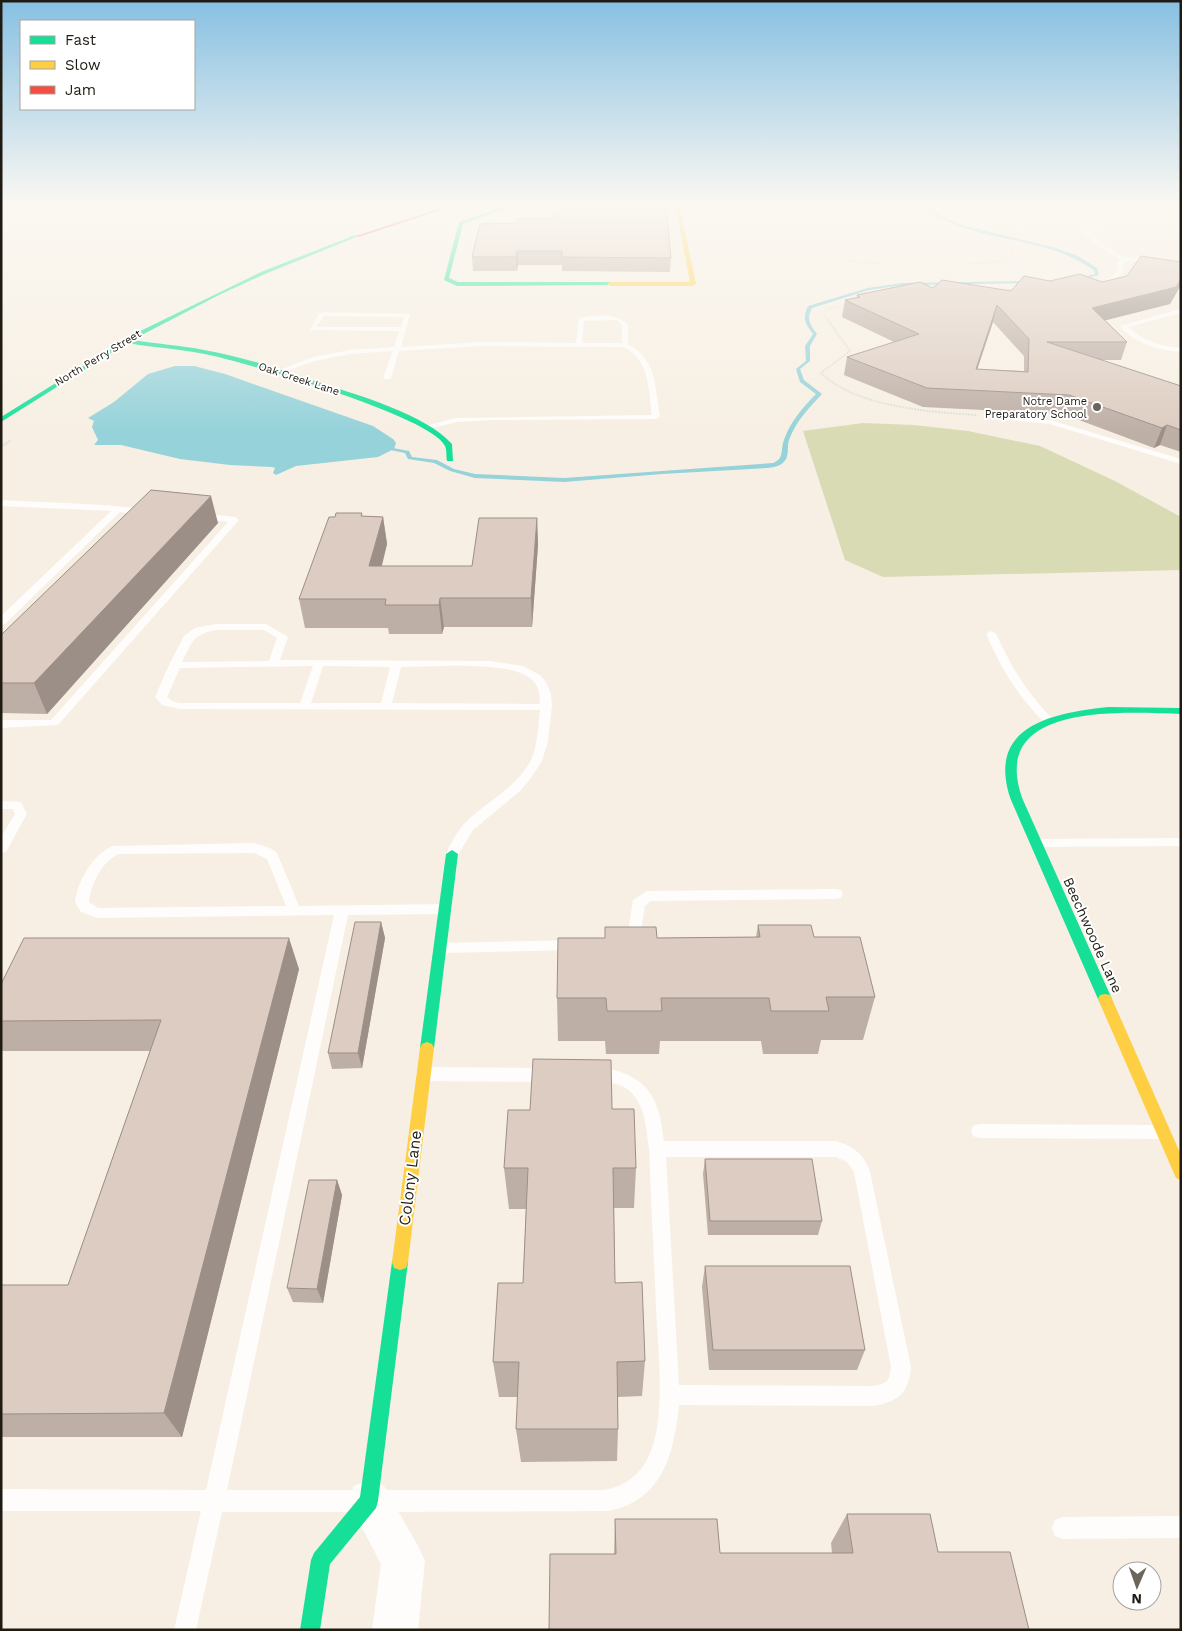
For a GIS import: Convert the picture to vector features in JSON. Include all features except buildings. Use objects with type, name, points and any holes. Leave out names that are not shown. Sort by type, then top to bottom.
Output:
[{"type":"street","name":"North Perry Street","points":[[1,420],[64,377],[124,342],[182,310],[241,282]]},
{"type":"street","points":[[453,282],[457,284],[693,284],[693,282]]},
{"type":"street","name":"Oak Creek Lane","points":[[124,342],[214,354],[322,386],[405,416],[439,434],[448,444],[450,459]]},
{"type":"street","name":"Beechwoode Lane","points":[[1181,711],[1100,711],[1073,714],[1049,721],[1028,734],[1018,743],[1012,753],[1010,764],[1013,788],[1181,1173]]},
{"type":"street","name":"Colony Lane","points":[[369,1501],[452,854]]},
{"type":"street","points":[[310,1630],[321,1560],[369,1501],[403,1561],[395,1630]]},
{"type":"lane","points":[[1092,290],[1110,282]]},
{"type":"lane","points":[[1181,311],[1123,326],[1133,337],[1146,344],[1166,349],[1181,350]]},
{"type":"lane","points":[[387,378],[398,350],[404,329],[408,315],[322,314],[312,329],[404,329]]},
{"type":"lane","points":[[579,344],[581,319],[615,318],[625,325],[625,345]]},
{"type":"lane","points":[[279,372],[322,357],[350,352],[481,344],[625,345],[638,352],[648,368],[656,417],[492,418],[456,420],[428,428]]},
{"type":"lane","points":[[993,416],[1050,422],[1181,462]]},
{"type":"lane","points":[[2,504],[118,509],[157,513]]},
{"type":"lane","points":[[1,622],[118,509]]},
{"type":"lane","points":[[1,724],[54,723],[235,520],[186,515]]},
{"type":"lane","points":[[273,664],[283,637],[266,627],[207,628],[192,634],[188,638],[161,697],[169,705],[546,707]]},
{"type":"lane","points":[[991,634],[1008,673],[1021,692],[1049,721]]},
{"type":"lane","points":[[304,706],[318,663]]},
{"type":"lane","points":[[174,665],[318,663],[511,666],[528,672],[540,681],[547,695],[542,742],[532,767],[517,787],[466,829],[457,840],[452,854]]},
{"type":"lane","points":[[386,706],[396,664]]},
{"type":"lane","points":[[1,805],[17,805],[21,814],[1,849]]},
{"type":"lane","points":[[1036,843],[1181,842]]},
{"type":"lane","points":[[294,909],[272,856],[267,852],[254,848],[118,849],[109,853],[98,863],[82,902],[85,907],[97,912],[445,909]]},
{"type":"lane","points":[[613,944],[626,939],[634,932],[637,923],[638,904],[647,896],[836,894]]},
{"type":"lane","points":[[186,1630],[342,909]]},
{"type":"lane","points":[[440,948],[586,945]]},
{"type":"lane","points":[[424,1074],[562,1075]]},
{"type":"lane","points":[[1,1500],[214,1502],[604,1501],[623,1496],[636,1489],[647,1478],[656,1462],[666,1428],[670,1395],[657,1149],[652,1110],[644,1095],[638,1089],[612,1076],[582,1075]]},
{"type":"lane","points":[[979,1131],[1163,1132]]},
{"type":"lane","points":[[657,1149],[836,1149],[854,1156],[862,1172],[901,1367],[900,1378],[896,1387],[888,1394],[874,1396],[670,1395]]},
{"type":"lane","points":[[1063,1528],[1181,1527]]},
{"type":"path","points":[[996,289],[1020,288]]},
{"type":"path","points":[[854,303],[827,309],[823,313],[850,351],[843,357],[828,364],[821,373],[829,382],[881,403],[911,410],[993,416]]},
{"type":"path","points":[[1,447],[17,436]]},
{"type":"green space","points":[[863,423],[914,425],[968,431],[1040,446],[1115,481],[1181,517],[1181,570],[883,577],[845,560],[803,431]]},
{"type":"water","points":[[175,366],[194,366],[225,374],[373,426],[393,439],[396,443],[394,449],[378,457],[296,466],[276,475],[273,473],[275,468],[272,467],[230,465],[180,459],[121,445],[94,445],[98,440],[92,427],[94,421],[88,418],[114,402],[148,374]]},
{"type":"waterway","points":[[393,450],[407,452],[410,458],[435,461],[452,470],[475,476],[564,480],[775,465],[784,457],[786,441],[795,422],[819,394],[802,381],[798,369],[808,361],[807,346],[815,334],[808,324],[806,315],[810,307],[868,289],[903,284],[1023,282]]},
{"type":"traffic: fast","points":[[1,420],[85,365],[173,316],[243,282]]},
{"type":"traffic: fast","points":[[453,282],[457,284],[610,284]]},
{"type":"traffic: fast","points":[[124,341],[215,354],[339,391],[409,419],[434,432],[448,444],[450,459]]},
{"type":"traffic: fast","points":[[1105,999],[1017,800],[1011,779],[1010,766],[1017,745],[1032,729],[1054,719],[1080,713],[1108,711],[1181,711]]},
{"type":"traffic: fast","points":[[427,1048],[452,854]]},
{"type":"traffic: fast","points":[[310,1630],[321,1560],[369,1501],[400,1262]]},
{"type":"traffic: slow","points":[[610,284],[693,284],[693,282]]},
{"type":"traffic: slow","points":[[1105,999],[1181,1173]]},
{"type":"traffic: slow","points":[[400,1262],[427,1048]]},
{"type":"place","name":"Notre Dame Preparatory School","points":[[1097,407]]}]
